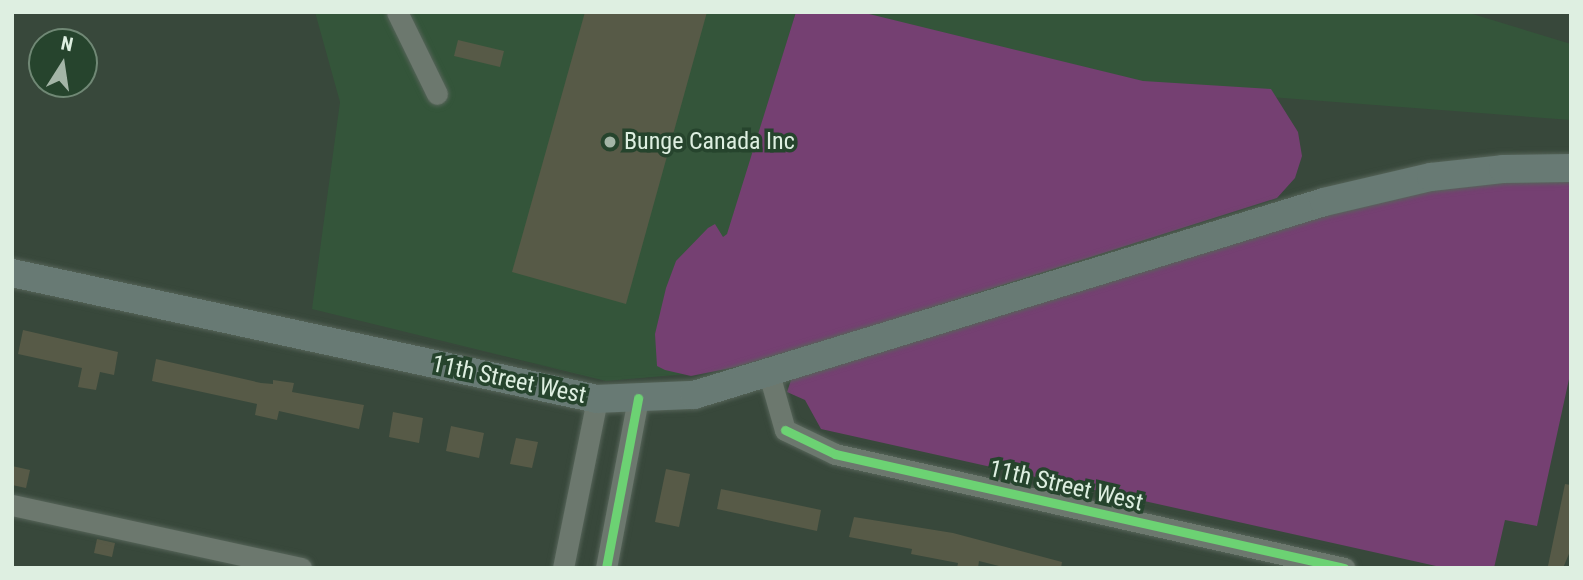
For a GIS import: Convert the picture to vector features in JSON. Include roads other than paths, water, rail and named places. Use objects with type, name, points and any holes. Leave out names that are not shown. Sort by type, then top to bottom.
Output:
[{"type":"main road","name":"11th Street West","points":[[12,273],[597,399],[694,395],[1324,202],[1431,177],[1503,169],[1571,168]]},
{"type":"street","points":[[397,12],[437,94]]},
{"type":"street","name":"11th Street West","points":[[769,374],[785,430],[835,454],[1344,568]]},
{"type":"street","points":[[606,568],[638,398]]},
{"type":"street","points":[[564,568],[597,399]]},
{"type":"street","points":[[12,505],[300,568]]},
{"type":"place","name":"Bunge Canada Inc","points":[[610,142]]}]
